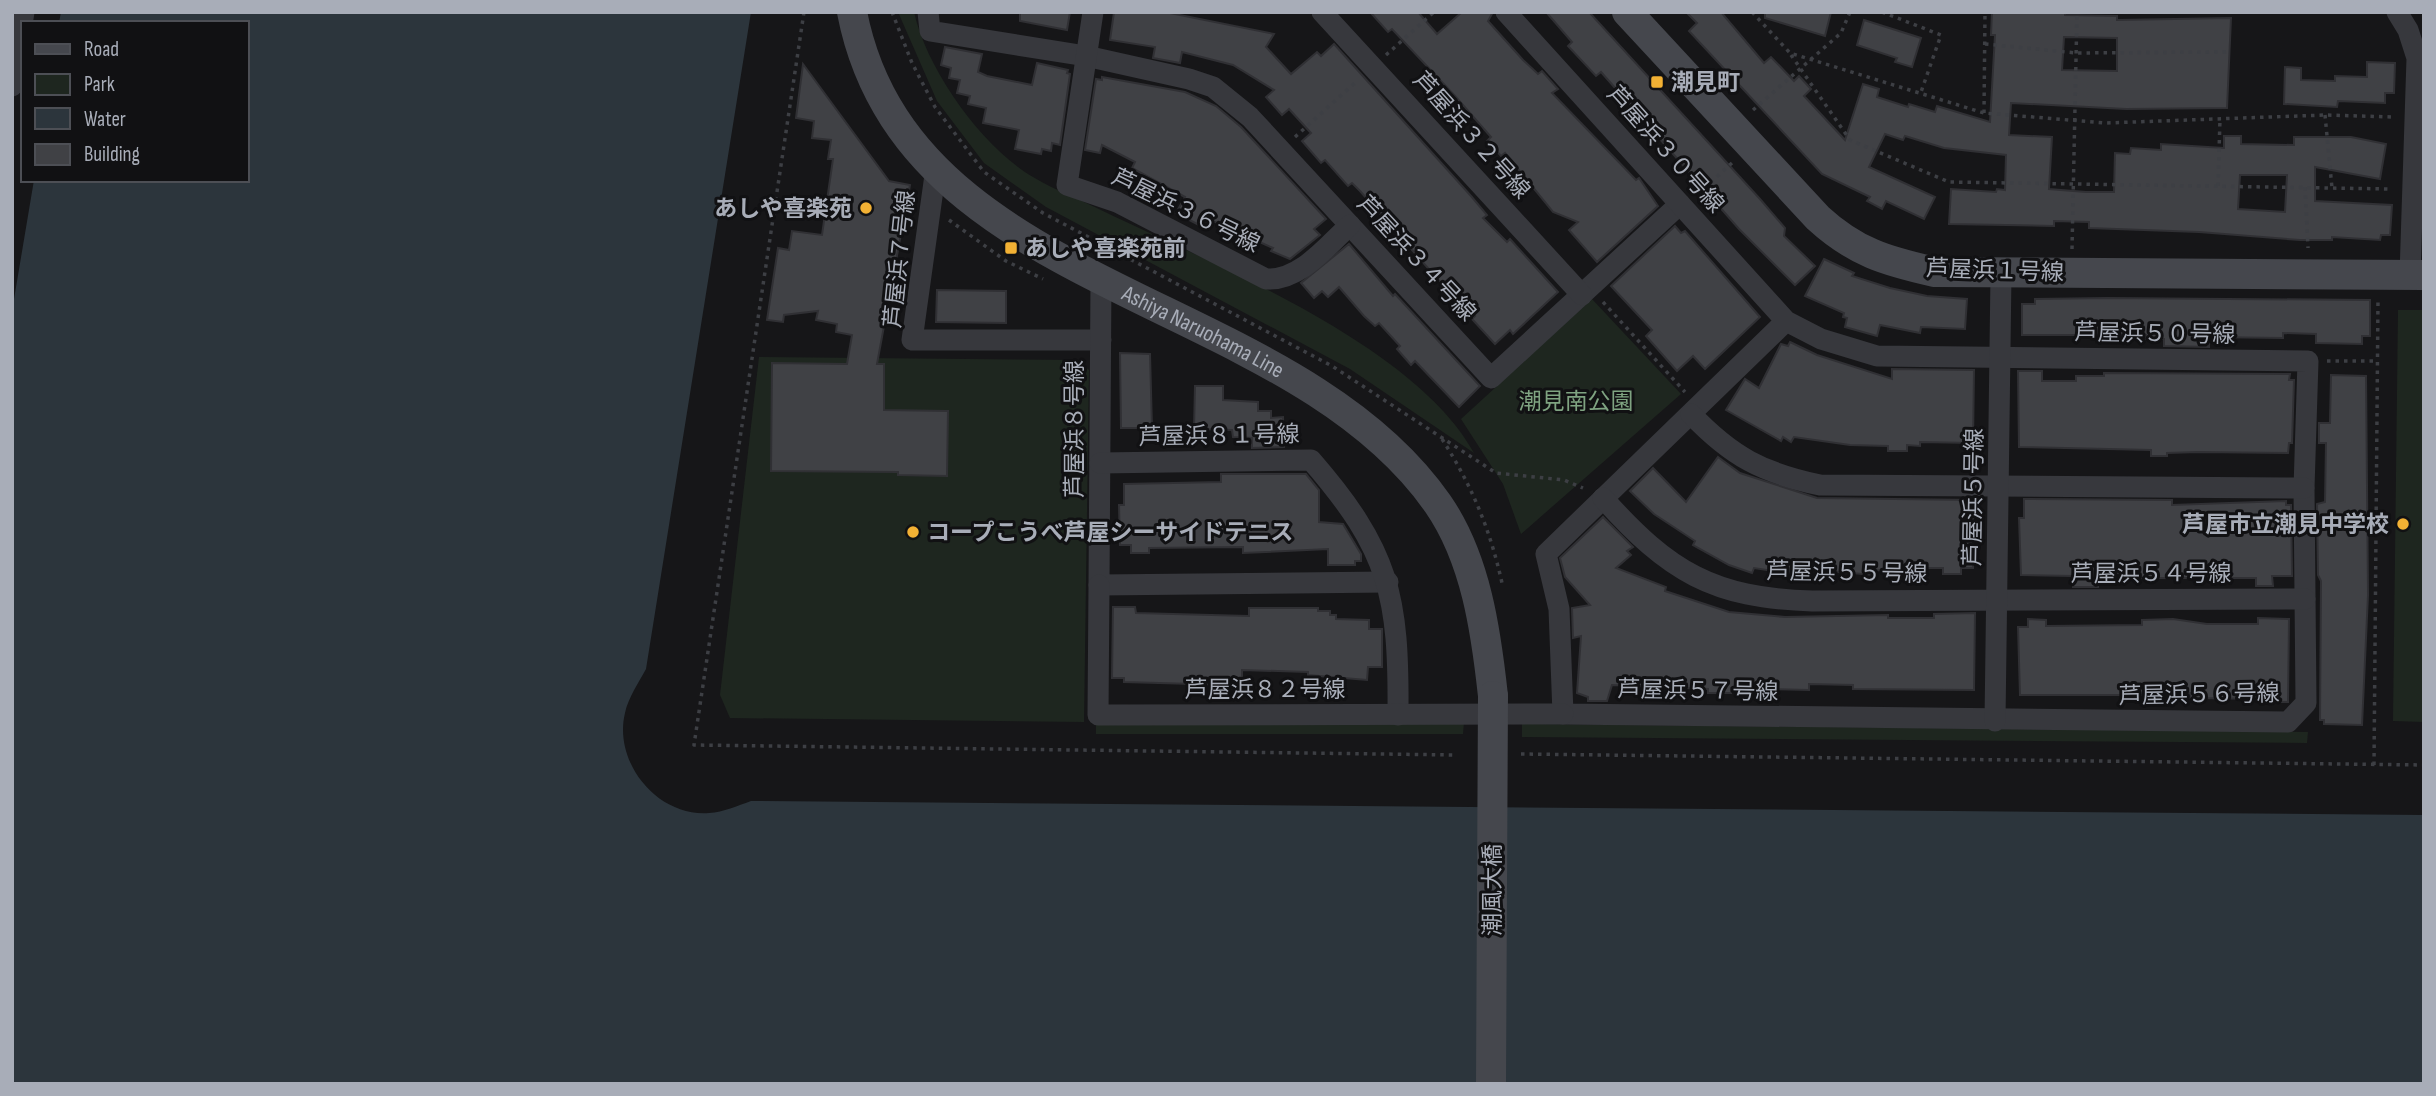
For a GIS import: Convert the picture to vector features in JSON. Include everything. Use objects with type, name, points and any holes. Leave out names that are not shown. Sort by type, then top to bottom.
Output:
[{"type":"main road","name":"Ashiya Naruohama Line","points":[[852,12],[862,51],[876,85],[905,132],[969,201],[1101,278],[1258,356],[1311,386],[1369,427],[1402,461],[1439,506],[1465,558],[1480,609],[1493,696]]},
{"type":"main road","name":"芦屋浜１号線","points":[[1627,12],[1840,239],[1867,253],[1935,272],[2417,275]]},
{"type":"main road","name":"潮風大橋","points":[[1491,1084],[1493,696]]},
{"type":"street","name":"芦屋浜３４号線","points":[[928,12],[930,31],[1086,57],[1213,87],[1250,117],[1491,378],[1682,206]]},
{"type":"street","points":[[1086,57],[1093,12]]},
{"type":"street","name":"芦屋浜３２号線","points":[[1322,12],[1586,291]]},
{"type":"street","name":"芦屋浜３０号線","points":[[1506,12],[1786,321]]},
{"type":"street","points":[[2397,12],[2408,30],[2417,58],[2413,189],[2417,275]]},
{"type":"street","points":[[12,86],[21,30]]},
{"type":"street","name":"芦屋浜３６号線","points":[[1086,57],[1067,185],[1117,202],[1266,279],[1282,280],[1305,266],[1350,225]]},
{"type":"street","name":"芦屋浜７号線","points":[[936,168],[912,340],[1101,340]]},
{"type":"street","name":"芦屋浜５号線","points":[[1995,721],[2001,274]]},
{"type":"street","name":"芦屋浜８号線","points":[[1099,586],[1101,278]]},
{"type":"street","points":[[1563,714],[1559,609],[1546,554],[1786,321]]},
{"type":"street","name":"芦屋浜５０号線","points":[[1786,321],[1821,339],[1877,356],[2308,361]]},
{"type":"street","name":"芦屋浜５６号線","points":[[1995,721],[2288,722],[2306,703],[2304,488],[2308,361]]},
{"type":"street","points":[[1695,411],[1732,453],[1762,469],[1820,485],[2304,488]]},
{"type":"street","name":"芦屋浜８１号線","points":[[1100,463],[1311,460],[1360,521],[1388,582],[1397,638],[1398,715]]},
{"type":"street","name":"芦屋浜５５号線","points":[[1603,498],[1630,528],[1667,560],[1702,581],[1749,596],[1812,601],[1998,600]]},
{"type":"street","points":[[1099,586],[1388,582]]},
{"type":"street","name":"芦屋浜８２号線","points":[[1099,586],[1098,715],[1563,714]]},
{"type":"street","name":"芦屋浜５４号線","points":[[1998,600],[2305,599]]},
{"type":"street","name":"芦屋浜５７号線","points":[[1563,714],[1995,721]]},
{"type":"path","points":[[804,12],[694,745],[1457,755]]},
{"type":"path","points":[[892,12],[935,107],[984,172],[1043,213],[1332,366],[1496,473],[1564,480],[1603,498]]},
{"type":"path","points":[[1752,12],[1790,53],[1850,140],[1949,182],[2074,186],[2413,189]]},
{"type":"path","points":[[1682,206],[1800,68],[1841,33],[1850,12]]},
{"type":"path","points":[[1882,12],[1941,35],[1921,93]]},
{"type":"path","points":[[1984,113],[1985,12]]},
{"type":"path","points":[[2072,272],[2077,12]]},
{"type":"path","points":[[1985,44],[2076,53],[2227,52]]},
{"type":"path","points":[[1790,53],[1984,113],[2106,123],[2325,115],[2415,118]]},
{"type":"path","points":[[2325,115],[2332,188]]},
{"type":"path","points":[[2218,186],[2220,119]]},
{"type":"path","points":[[2305,187],[2309,274]]},
{"type":"path","points":[[930,207],[1006,261],[1054,284]]},
{"type":"path","points":[[2374,765],[2378,275]]},
{"type":"path","points":[[1586,291],[1695,411]]},
{"type":"path","points":[[2308,361],[2377,361]]},
{"type":"path","points":[[1521,754],[2424,765]]},
{"type":"green space","points":[[898,12],[914,12],[931,58],[959,105],[976,127],[1014,164],[1051,187],[1255,283],[1360,343],[1407,377],[1446,414],[1474,453],[1350,369],[1046,207],[984,163],[937,101]]},
{"type":"green space","name":"潮見南公園","points":[[1592,299],[1681,394],[1521,534],[1503,484],[1461,419]]},
{"type":"green space","name":"芦屋市立潮見中学校","points":[[2398,310],[2424,310],[2424,722],[2393,721]]},
{"type":"green space","name":"コープこうべ芦屋シーサイドテニス","points":[[759,357],[1077,360],[1089,370],[1084,722],[730,718],[720,695]]},
{"type":"green space","points":[[1096,721],[1464,722],[1463,734],[1096,734]]},
{"type":"green space","points":[[1522,724],[2308,732],[2307,743],[1522,737]]},
{"type":"water","points":[[61,12],[751,12],[646,669],[629,702],[623,732],[626,750],[643,783],[656,796],[672,806],[690,812],[709,813],[751,801],[2424,815],[2424,1084],[12,1084],[12,311],[34,182],[248,182],[248,21],[59,21]]},
{"type":"building","points":[[1020,12],[1070,12],[1067,30],[1020,21]]},
{"type":"building","points":[[1114,12],[1165,12],[1274,34],[1266,47],[1291,74],[1317,52],[1321,56],[1334,44],[1471,196],[1487,215],[1483,218],[1507,242],[1510,239],[1558,292],[1513,334],[1510,330],[1495,344],[1472,319],[1475,316],[1442,284],[1360,191],[1352,183],[1348,186],[1325,160],[1321,163],[1302,141],[1311,133],[1289,109],[1282,115],[1266,97],[1274,90],[1233,65],[1182,52],[1180,63],[1153,58],[1155,47],[1110,40]]},
{"type":"building","points":[[1370,12],[1418,12],[1437,34],[1462,12],[1493,12],[1488,21],[1538,74],[1542,71],[1558,89],[1552,93],[1636,180],[1639,178],[1658,206],[1597,262],[1569,230],[1578,222],[1553,212],[1505,153],[1501,156],[1487,141],[1491,137],[1455,96],[1392,29],[1388,32]]},
{"type":"building","points":[[1546,12],[1589,12],[1760,199],[1785,228],[1784,236],[1815,266],[1795,285],[1739,229],[1601,72],[1596,76],[1568,46],[1572,42]]},
{"type":"building","points":[[1686,12],[1721,12],[1764,63],[1771,57],[1794,81],[1799,76],[1811,89],[1804,96],[1845,140],[1863,84],[1879,89],[1877,97],[1908,107],[1909,104],[1935,112],[1937,106],[1990,122],[1995,35],[1991,35],[1992,12],[2065,12],[2065,15],[2117,16],[2117,20],[2231,18],[2227,108],[2126,109],[2011,103],[2009,135],[2052,137],[2049,189],[2086,192],[2114,192],[2115,153],[2130,154],[2131,148],[2161,150],[2161,144],[2224,148],[2224,136],[2241,136],[2241,144],[2294,145],[2294,137],[2351,137],[2386,144],[2380,179],[2315,167],[2315,201],[2392,205],[2390,235],[2381,235],[2380,240],[2332,237],[2332,240],[2300,240],[2199,232],[2089,228],[2089,222],[2054,221],[2054,226],[1949,224],[1951,189],[1996,192],[1997,189],[2005,190],[2006,155],[1944,148],[1905,136],[1903,140],[1885,134],[1869,167],[1935,197],[1924,219],[1886,201],[1882,209],[1867,201],[1870,197],[1822,174],[1689,31],[1697,23]],"holes":[[[2064,37],[2117,38],[2117,71],[2062,70]],[[2240,175],[2287,175],[2285,212],[2238,209]]]},
{"type":"building","points":[[1765,12],[1831,12],[1825,36],[1765,18]]},
{"type":"building","points":[[1864,20],[1921,38],[1912,67],[1895,62],[1897,58],[1857,45]]},
{"type":"building","points":[[945,47],[982,54],[978,72],[987,76],[1032,85],[1037,63],[1068,70],[1067,73],[1070,74],[1060,145],[1052,143],[1051,151],[1042,149],[1041,154],[1015,149],[1019,130],[983,123],[986,108],[968,104],[970,96],[957,93],[960,80],[949,78],[951,68],[941,65]]},
{"type":"building","points":[[2367,62],[2395,63],[2394,93],[2385,93],[2385,103],[2338,101],[2337,107],[2284,104],[2285,67],[2301,68],[2301,80],[2335,81],[2335,76],[2367,77]]},
{"type":"building","points":[[803,64],[889,181],[910,185],[877,364],[884,364],[884,410],[948,411],[947,476],[898,475],[898,472],[771,471],[772,363],[847,364],[852,335],[836,332],[837,324],[816,320],[818,311],[784,315],[783,322],[767,320],[778,248],[789,250],[792,231],[822,235],[833,159],[828,159],[831,140],[812,138],[814,121],[796,118]]},
{"type":"building","points":[[1102,77],[1185,92],[1216,106],[1241,127],[1326,219],[1314,229],[1320,235],[1290,259],[1271,251],[1273,248],[1211,220],[1210,223],[1201,219],[1199,225],[1176,213],[1185,197],[1132,168],[1135,162],[1102,145],[1100,153],[1085,150],[1096,79],[1102,80]]},
{"type":"building","points":[[1675,226],[1681,233],[1685,231],[1760,317],[1705,369],[1693,356],[1677,371],[1646,336],[1652,330],[1611,286]]},
{"type":"building","points":[[1349,244],[1393,296],[1395,294],[1480,386],[1459,407],[1415,361],[1411,365],[1397,349],[1400,346],[1379,323],[1375,326],[1339,287],[1328,297],[1322,291],[1314,298],[1301,283]]},
{"type":"building","points":[[1824,259],[1854,273],[1852,276],[1890,288],[1927,296],[1967,299],[1965,329],[1921,327],[1920,333],[1880,325],[1877,336],[1845,327],[1847,318],[1843,317],[1844,313],[1805,296]]},
{"type":"building","points":[[937,290],[1006,291],[1006,323],[936,322]]},
{"type":"building","points":[[2035,299],[2370,300],[2370,336],[2362,336],[2362,344],[2316,343],[2316,334],[2283,333],[2283,338],[2209,337],[2209,347],[2164,346],[2164,339],[2146,339],[2146,335],[2022,335],[2022,304],[2035,304]]},
{"type":"building","points":[[1790,342],[1817,355],[1892,379],[1892,369],[1974,370],[1973,443],[1920,442],[1920,446],[1907,445],[1907,451],[1888,451],[1888,446],[1850,445],[1794,437],[1791,442],[1783,437],[1781,441],[1726,410],[1745,379],[1759,388],[1781,344],[1788,346]]},
{"type":"building","points":[[1120,353],[1150,354],[1152,428],[1121,428]]},
{"type":"building","points":[[2018,371],[2042,371],[2042,381],[2076,381],[2076,376],[2104,376],[2104,373],[2290,374],[2289,380],[2294,380],[2292,443],[2289,443],[2288,453],[2198,452],[2167,453],[2167,456],[2151,456],[2151,450],[2019,447]]},
{"type":"building","points":[[2331,375],[2366,376],[2368,595],[2362,725],[2324,724],[2324,720],[2320,720],[2321,581],[2318,575],[2317,504],[2325,502],[2326,443],[2319,443],[2319,423],[2330,423]]},
{"type":"building","points":[[1195,386],[1223,386],[1223,400],[1258,402],[1258,411],[1271,411],[1271,418],[1283,417],[1284,447],[1252,448],[1252,438],[1233,437],[1232,430],[1194,429]]},
{"type":"building","points":[[1718,457],[1740,473],[1817,498],[1973,500],[1973,568],[1961,568],[1961,574],[1943,574],[1943,568],[1911,568],[1910,572],[1874,570],[1874,575],[1793,568],[1792,574],[1754,568],[1752,573],[1729,565],[1693,545],[1695,541],[1654,514],[1630,491],[1653,468],[1686,502]]},
{"type":"building","points":[[1221,474],[1306,474],[1319,490],[1319,522],[1343,524],[1361,554],[1361,561],[1355,561],[1355,565],[1328,565],[1328,549],[1243,553],[1243,547],[1149,548],[1149,553],[1131,553],[1131,545],[1120,545],[1119,505],[1124,505],[1124,484],[1221,482]]},
{"type":"building","points":[[2024,499],[2172,500],[2172,505],[2286,501],[2286,505],[2291,505],[2292,576],[2272,576],[2273,586],[2256,586],[2256,578],[2138,578],[2138,573],[2098,573],[2098,587],[2073,587],[2073,576],[2021,575],[2019,518],[2024,518]]},
{"type":"building","points":[[1603,517],[1633,547],[1627,551],[1631,555],[1616,568],[1666,587],[1665,591],[1729,612],[1785,617],[1888,615],[1888,618],[1934,618],[1934,614],[1975,613],[1974,690],[1853,689],[1853,685],[1809,684],[1809,690],[1731,688],[1731,693],[1708,693],[1708,689],[1612,685],[1607,701],[1588,701],[1588,697],[1577,693],[1581,636],[1573,638],[1572,608],[1590,605],[1565,577],[1560,558]]},
{"type":"building","points":[[1113,607],[1135,607],[1136,613],[1249,616],[1249,608],[1318,608],[1318,611],[1330,611],[1330,615],[1336,615],[1336,619],[1369,620],[1369,629],[1382,629],[1382,667],[1368,667],[1367,680],[1308,675],[1308,672],[1242,670],[1242,681],[1229,681],[1229,685],[1124,682],[1124,678],[1112,678]]},
{"type":"building","points":[[2258,618],[2289,619],[2288,702],[2270,702],[2270,699],[2190,698],[2190,693],[2155,692],[2155,695],[2020,695],[2018,627],[2028,627],[2028,619],[2046,620],[2046,626],[2142,625],[2142,620],[2173,619],[2207,624],[2258,624]]},
{"type":"place","name":"潮見町","points":[[1657,82]]},
{"type":"place","name":"あしや喜楽苑","points":[[866,208]]},
{"type":"place","name":"あしや喜楽苑前","points":[[1011,248]]},
{"type":"place","name":"芦屋市立潮見中学校","points":[[2403,524]]},
{"type":"place","name":"コープこうべ芦屋シーサイドテニス","points":[[913,532]]}]
